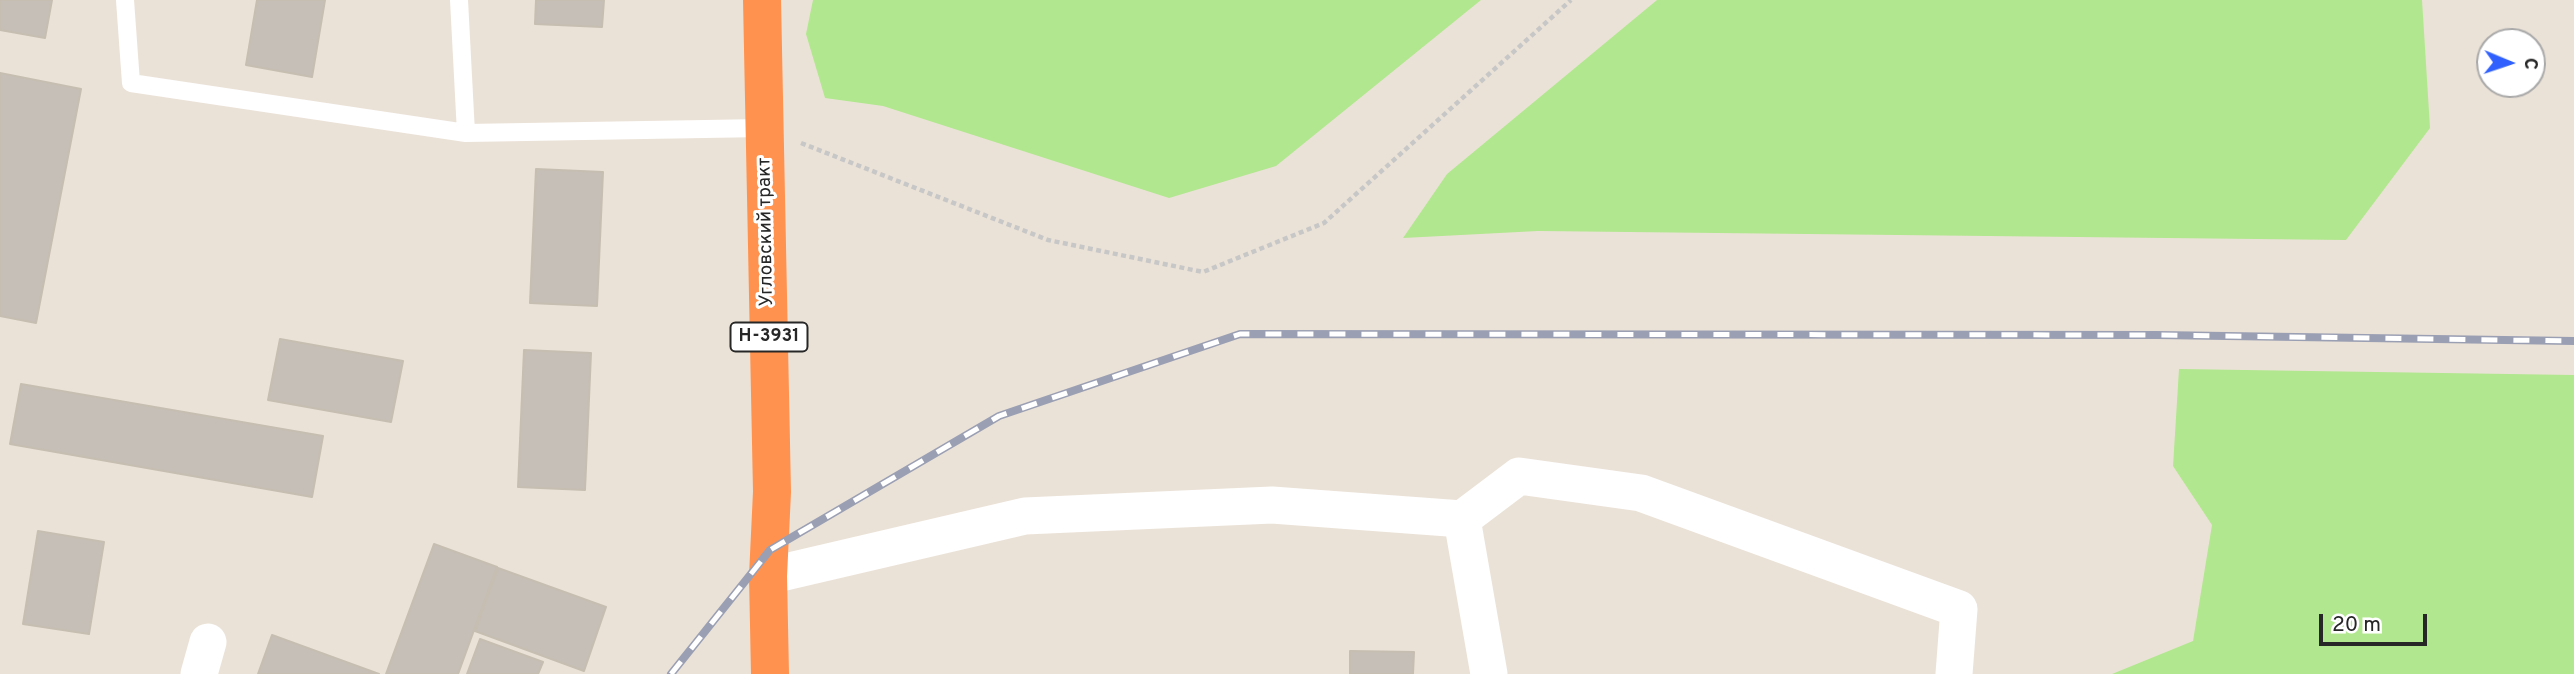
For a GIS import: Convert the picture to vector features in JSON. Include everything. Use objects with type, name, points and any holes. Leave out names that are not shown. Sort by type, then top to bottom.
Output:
[{"type":"highway","name":"Угловский тракт","points":[[762,0],[772,492],[768,576],[770,674]]},
{"type":"street","points":[[768,576],[1025,516],[1272,505],[1462,519],[1520,476],[1641,493],[1959,609],[1954,674]]},
{"type":"street","points":[[1462,519],[1489,674]]},
{"type":"lane","points":[[125,0],[131,83],[466,133],[764,128]]},
{"type":"lane","points":[[459,0],[466,133]]},
{"type":"path","points":[[764,128],[1048,240],[1203,272],[1324,223],[1571,0]]},
{"type":"green space","points":[[813,0],[1481,0],[1276,166],[1169,198],[883,106],[825,98],[806,34]]},
{"type":"green space","points":[[1657,0],[2422,0],[2430,128],[2346,240],[1538,231],[1403,238],[1447,174]]},
{"type":"green space","points":[[2179,369],[2574,375],[2574,674],[2112,674],[2193,641],[2212,525],[2173,466]]},
{"type":"building","points":[[0,0],[52,0],[45,38],[0,30]]},
{"type":"building","points":[[257,0],[325,0],[312,77],[246,65]]},
{"type":"building","points":[[536,0],[604,0],[602,27],[535,24]]},
{"type":"building","points":[[0,73],[81,89],[36,323],[0,316]]},
{"type":"building","points":[[536,169],[603,172],[597,306],[530,303]]},
{"type":"building","points":[[280,339],[403,361],[391,422],[268,400]]},
{"type":"building","points":[[524,350],[591,353],[585,490],[518,487]]},
{"type":"building","points":[[21,384],[323,436],[312,497],[10,444]]},
{"type":"building","points":[[38,531],[104,542],[89,634],[23,624]]},
{"type":"building","points":[[434,544],[497,567],[458,674],[386,674]]},
{"type":"building","points":[[498,568],[606,607],[584,671],[475,631]]},
{"type":"building","points":[[272,635],[379,674],[258,674]]},
{"type":"building","points":[[480,639],[543,662],[538,674],[467,674]]},
{"type":"building","points":[[1350,651],[1414,652],[1413,674],[1350,674]]},
{"type":"railway","points":[[671,674],[770,550],[999,416],[1240,334],[2157,335],[2574,341]]}]
